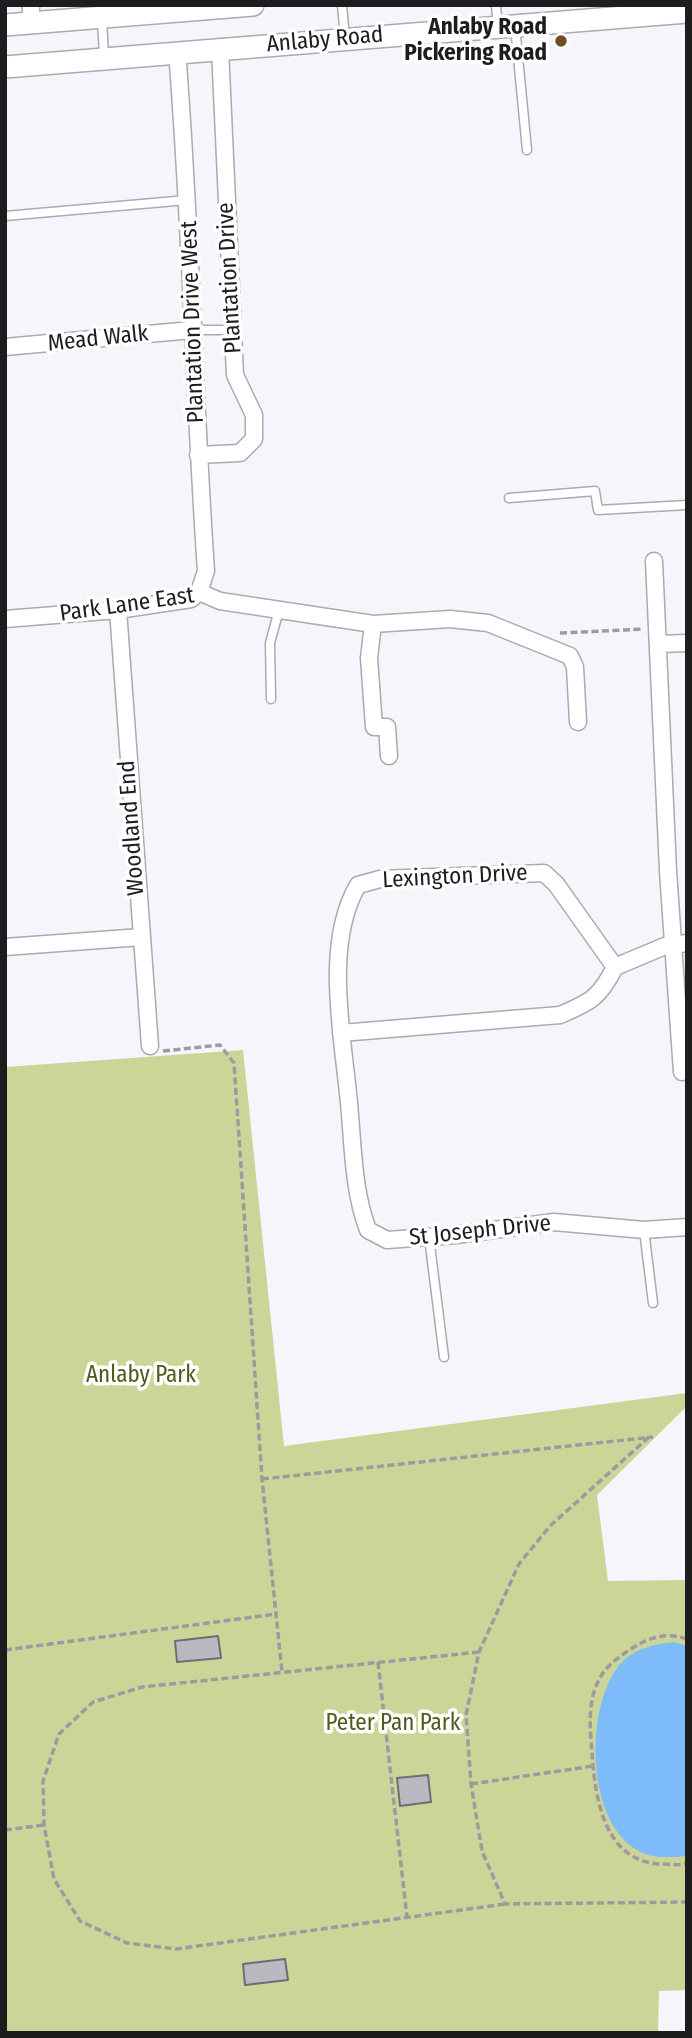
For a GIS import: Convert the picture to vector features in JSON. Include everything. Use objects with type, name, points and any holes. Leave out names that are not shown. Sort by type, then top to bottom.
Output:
[{"type":"main road","name":"Anlaby Road","points":[[5,25],[31,14],[102,18],[253,5]]},
{"type":"main road","name":"Anlaby Road","points":[[5,67],[177,51],[507,27],[656,10],[687,12]]},
{"type":"street","name":"Plantation Drive","points":[[198,456],[240,453],[254,439],[254,415],[235,375],[220,49]]},
{"type":"street","name":"Plantation Drive West","points":[[177,51],[188,200],[198,456],[206,571],[199,592]]},
{"type":"street","name":"Mead Walk","points":[[5,347],[192,330]]},
{"type":"street","points":[[654,561],[680,944],[682,1072]]},
{"type":"street","name":"Park Lane East","points":[[5,619],[118,610],[191,598],[199,592],[220,601],[373,624],[450,620],[488,623],[570,656],[575,667],[578,722]]},
{"type":"street","name":"Woodland End","points":[[118,610],[150,1046]]},
{"type":"street","points":[[373,624],[369,658],[374,727],[387,727],[389,756]]},
{"type":"street","points":[[659,644],[687,643]]},
{"type":"street","name":"Lexington Drive","points":[[348,1097],[339,980],[347,904],[358,885],[380,879],[544,873],[556,884],[615,967]]},
{"type":"street","points":[[5,947],[141,937]]},
{"type":"street","points":[[341,1033],[560,1015],[591,1002],[604,988],[615,967],[680,944]]},
{"type":"street","name":"St Joseph Drive","points":[[348,1097],[361,1212],[368,1230],[387,1240],[554,1222],[645,1230],[687,1227]]},
{"type":"lane","points":[[342,5],[345,38]]},
{"type":"lane","points":[[496,5],[507,27],[527,150]]},
{"type":"lane","points":[[102,18],[104,59]]},
{"type":"lane","points":[[5,216],[188,200]]},
{"type":"lane","points":[[192,330],[232,330]]},
{"type":"lane","points":[[509,498],[595,491],[598,510],[687,505]]},
{"type":"lane","points":[[271,699],[270,643],[279,610]]},
{"type":"lane","points":[[645,1230],[653,1303]]},
{"type":"lane","points":[[429,1237],[444,1357]]},
{"type":"path","points":[[533,640],[550,634],[648,629],[649,644],[659,644]]},
{"type":"path","points":[[150,1046],[151,1052],[220,1045],[234,1063],[262,1479],[282,1672]]},
{"type":"path","points":[[262,1479],[651,1437],[550,1526],[519,1564],[479,1652],[466,1715],[471,1784],[482,1851],[505,1903]]},
{"type":"path","points":[[5,1650],[276,1615]]},
{"type":"path","points":[[687,1639],[674,1634],[646,1639],[619,1657],[600,1677],[591,1705],[594,1794],[605,1826],[624,1849],[650,1863],[687,1863]]},
{"type":"path","points":[[479,1652],[142,1687],[93,1702],[59,1734],[43,1781],[44,1825],[54,1879],[80,1921],[127,1943],[176,1949],[505,1903],[687,1902]]},
{"type":"path","points":[[378,1662],[407,1917]]},
{"type":"path","points":[[471,1784],[593,1766]]},
{"type":"path","points":[[5,1830],[44,1825]]},
{"type":"green space","name":"Peter Pan Park","points":[[243,1050],[284,1446],[687,1393],[687,1406],[597,1495],[608,1581],[687,1580],[687,1990],[659,1991],[658,2033],[5,2033],[5,1067]]},
{"type":"water","points":[[675,1642],[687,1646],[687,1855],[660,1857],[635,1849],[616,1830],[603,1803],[597,1772],[596,1739],[600,1707],[610,1679],[625,1659],[642,1649]]},
{"type":"building","points":[[218,1636],[221,1658],[177,1662],[175,1641]]},
{"type":"building","points":[[428,1775],[431,1802],[400,1806],[397,1778]]},
{"type":"building","points":[[285,1959],[288,1980],[245,1985],[243,1964]]},
{"type":"place","name":"Anlaby Road Pickering Road","points":[[561,41]]},
{"type":"park label","name":"Anlaby Park","points":[[141,1376]]}]
